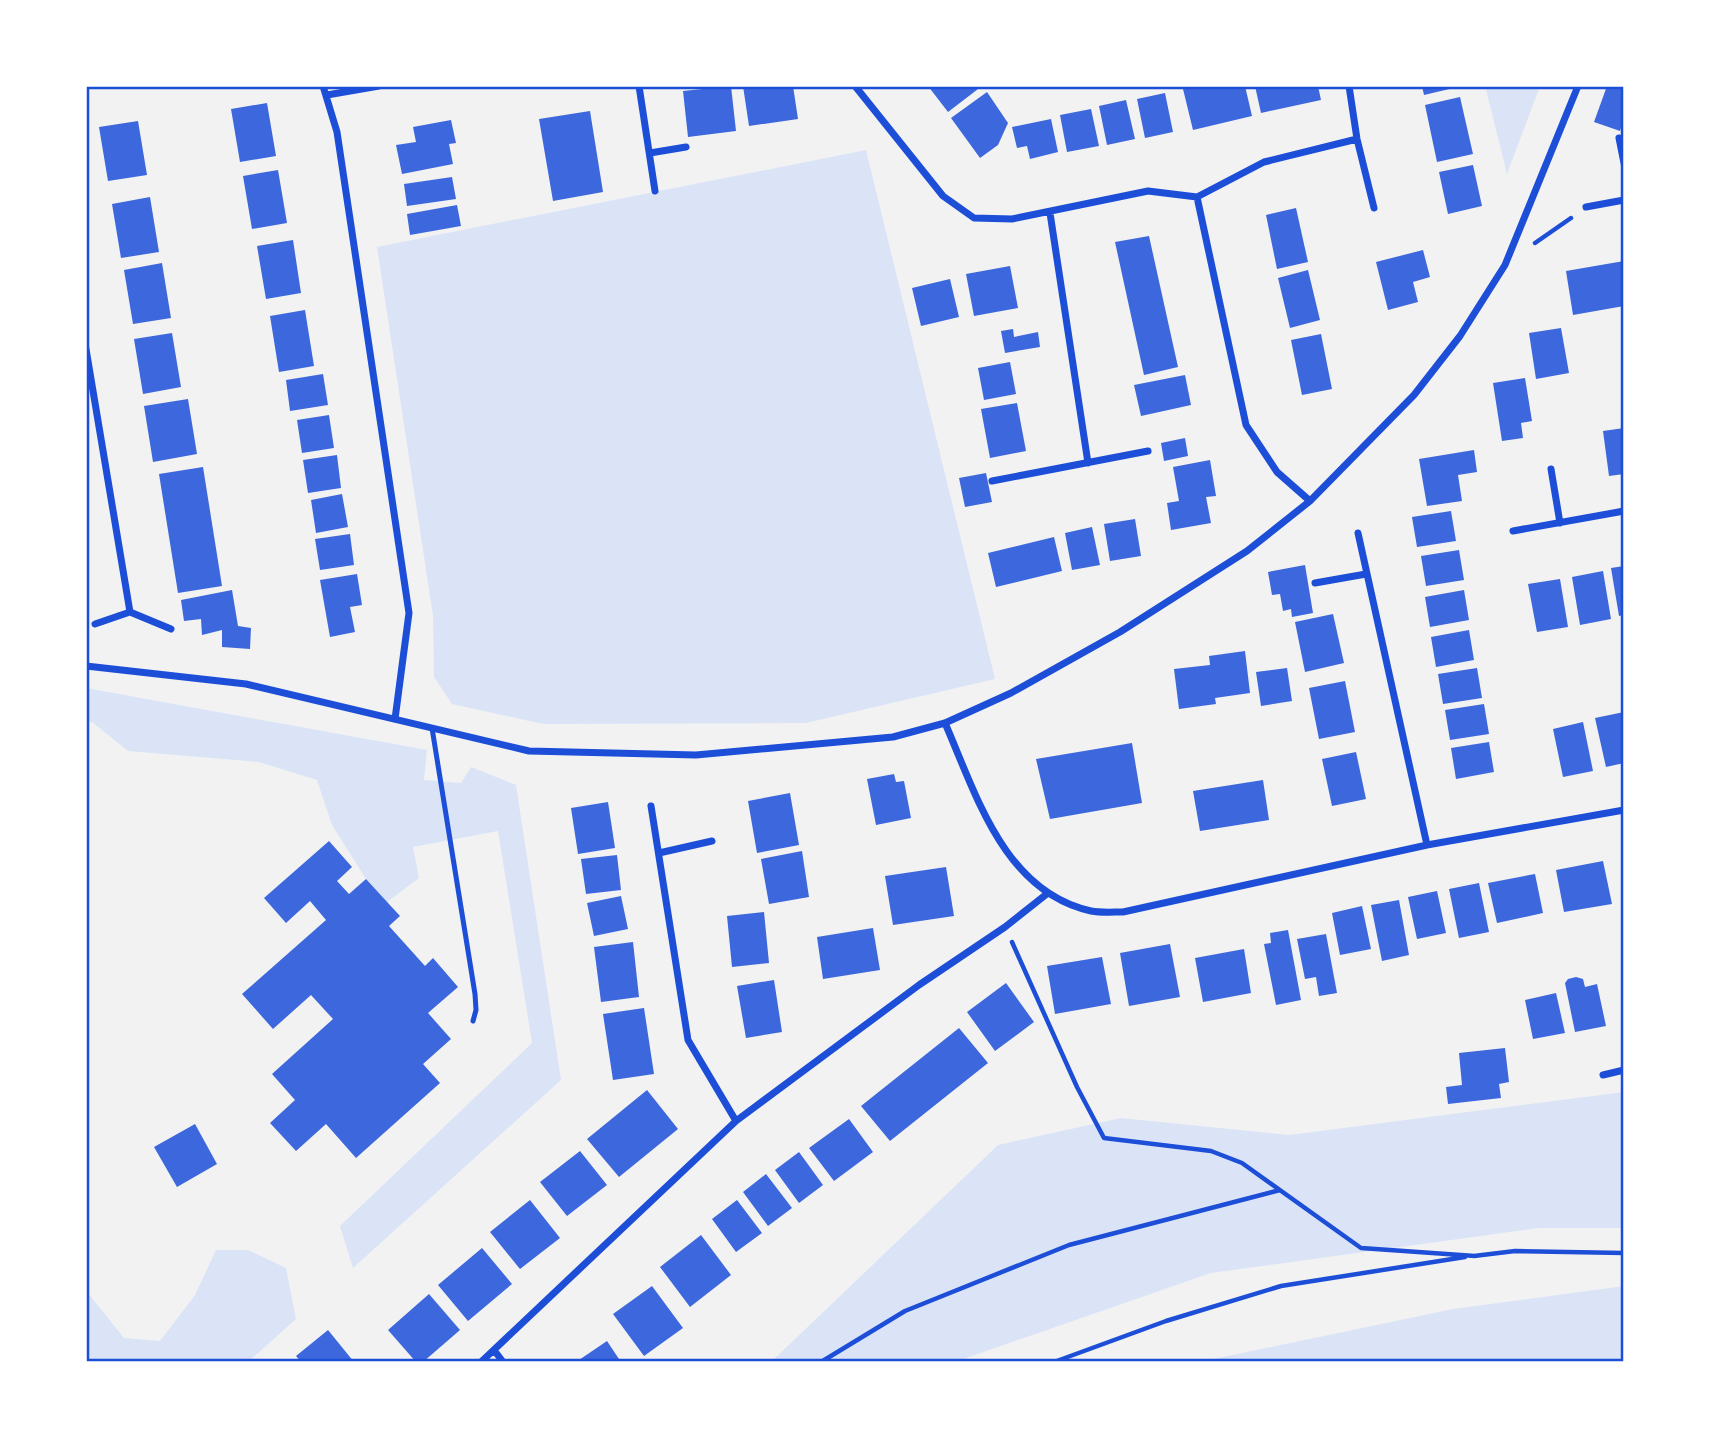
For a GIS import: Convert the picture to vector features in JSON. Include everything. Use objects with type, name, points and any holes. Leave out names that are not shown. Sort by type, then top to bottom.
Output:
[{"type":"street","points":[[323,86],[337,131],[409,613],[395,719]]},
{"type":"street","points":[[327,95],[379,86]]},
{"type":"street","points":[[639,86],[656,191]]},
{"type":"street","points":[[855,86],[943,196],[974,218],[1012,219],[1148,191],[1197,197],[1264,162],[1357,139]]},
{"type":"street","points":[[1349,86],[1357,139],[1374,208]]},
{"type":"street","points":[[86,666],[246,684],[529,751],[696,755],[893,737],[945,723],[1011,693],[1120,632],[1247,551],[1310,501],[1414,395],[1460,336],[1505,265],[1578,86]]},
{"type":"street","points":[[1619,138],[1624,163]]},
{"type":"street","points":[[650,153],[687,147]]},
{"type":"street","points":[[1197,197],[1246,425],[1277,472],[1310,501]]},
{"type":"street","points":[[1586,207],[1624,200]]},
{"type":"street","points":[[1050,213],[1088,463]]},
{"type":"street","points":[[86,349],[130,612]]},
{"type":"street","points":[[992,481],[1148,451]]},
{"type":"street","points":[[1551,469],[1560,523]]},
{"type":"street","points":[[1513,531],[1624,511]]},
{"type":"street","points":[[1358,533],[1427,845]]},
{"type":"street","points":[[1315,583],[1366,574]]},
{"type":"street","points":[[95,624],[130,612],[171,629]]},
{"type":"street","points":[[945,723],[996,838],[1017,864],[1048,893],[1094,912],[1123,912],[1427,845],[1624,810]]},
{"type":"street","points":[[651,806],[688,1040],[736,1121]]},
{"type":"street","points":[[659,853],[712,841]]},
{"type":"street","points":[[481,1362],[736,1121],[919,985],[1005,928],[1048,893]]},
{"type":"street","points":[[1603,1075],[1624,1070]]},
{"type":"street","points":[[494,1350],[503,1362]]},
{"type":"lane","points":[[432,728],[475,994],[474,1021]]},
{"type":"path","points":[[1505,265],[1586,207]]},
{"type":"path","points":[[1005,928],[1077,1087],[1104,1138],[1211,1150],[1242,1163],[1361,1248],[1475,1256]]},
{"type":"path","points":[[821,1362],[905,1311],[1069,1245],[1280,1190]]},
{"type":"path","points":[[1054,1362],[1166,1321],[1281,1286],[1516,1251],[1624,1254]]},
{"type":"shaded area","points":[[1485,86],[1540,86],[1507,174]]},
{"type":"shaded area","points":[[866,150],[995,679],[806,723],[543,724],[452,704],[434,677],[433,616],[377,247]]},
{"type":"shaded area","points":[[86,688],[427,750],[424,780],[461,783],[471,767],[516,785],[561,1080],[353,1268],[340,1226],[532,1043],[498,831],[413,847],[419,878],[387,902],[366,879],[332,825],[317,780],[259,762],[128,751],[92,722],[86,723]]},
{"type":"shaded area","points":[[1624,1092],[1624,1228],[1539,1228],[1211,1273],[955,1362],[771,1362],[998,1145],[1121,1118],[1289,1135]]},
{"type":"shaded area","points":[[216,1250],[248,1250],[286,1268],[296,1319],[248,1362],[86,1362],[86,1284],[88,1293],[124,1338],[160,1341],[195,1295]]},
{"type":"shaded area","points":[[1624,1286],[1624,1362],[1199,1362],[1453,1309]]},
{"type":"building","points":[[731,86],[736,131],[688,137],[683,91]]},
{"type":"building","points":[[743,86],[793,86],[798,119],[749,126]]},
{"type":"building","points":[[928,86],[982,86],[948,112]]},
{"type":"building","points":[[1199,86],[1245,86],[1252,116],[1193,130],[1183,89]]},
{"type":"building","points":[[1255,86],[1318,86],[1321,100],[1261,113]]},
{"type":"building","points":[[1422,86],[1458,86],[1458,87],[1424,95]]},
{"type":"building","points":[[1607,86],[1624,86],[1624,119],[1620,131],[1594,122]]},
{"type":"building","points":[[987,92],[1008,123],[998,145],[980,158],[951,118]]},
{"type":"building","points":[[1165,93],[1173,132],[1145,138],[1137,99]]},
{"type":"building","points":[[1460,97],[1473,154],[1437,162],[1425,105]]},
{"type":"building","points":[[1126,100],[1135,139],[1107,145],[1099,106]]},
{"type":"building","points":[[267,103],[276,156],[240,162],[231,109]]},
{"type":"building","points":[[1091,109],[1099,146],[1067,152],[1060,115]]},
{"type":"building","points":[[590,111],[603,192],[553,201],[539,119]]},
{"type":"building","points":[[1051,119],[1058,152],[1030,159],[1027,146],[1017,148],[1012,127]]},
{"type":"building","points":[[451,120],[456,143],[449,144],[453,164],[402,174],[396,145],[416,142],[413,127]]},
{"type":"building","points":[[138,121],[147,175],[108,181],[99,127]]},
{"type":"building","points":[[1473,165],[1482,206],[1448,214],[1439,172]]},
{"type":"building","points":[[278,170],[287,223],[252,229],[243,176]]},
{"type":"building","points":[[452,177],[456,199],[407,206],[404,184]]},
{"type":"building","points":[[150,197],[159,252],[121,258],[112,204]]},
{"type":"building","points":[[457,205],[461,226],[410,235],[407,214]]},
{"type":"building","points":[[1296,208],[1308,262],[1277,269],[1266,215]]},
{"type":"building","points":[[1149,236],[1178,367],[1144,375],[1115,242]]},
{"type":"building","points":[[293,240],[301,293],[266,299],[257,246]]},
{"type":"building","points":[[1423,250],[1430,277],[1413,282],[1418,302],[1388,310],[1376,262]]},
{"type":"building","points":[[1624,261],[1624,306],[1573,315],[1566,271]]},
{"type":"building","points":[[162,263],[171,318],[133,324],[124,270]]},
{"type":"building","points":[[1010,266],[1018,308],[974,316],[966,274]]},
{"type":"building","points":[[1308,270],[1320,320],[1290,328],[1278,278]]},
{"type":"building","points":[[950,279],[959,317],[921,326],[912,288]]},
{"type":"building","points":[[305,310],[314,366],[279,372],[270,316]]},
{"type":"building","points":[[1561,328],[1569,373],[1536,379],[1529,333]]},
{"type":"building","points":[[1013,329],[1014,337],[1038,332],[1040,347],[1005,353],[1001,331]]},
{"type":"building","points":[[172,333],[181,387],[143,394],[134,339]]},
{"type":"building","points":[[1321,334],[1332,389],[1302,395],[1291,340]]},
{"type":"building","points":[[1010,362],[1016,394],[984,400],[978,368]]},
{"type":"building","points":[[323,374],[328,405],[290,411],[286,380]]},
{"type":"building","points":[[1185,375],[1191,405],[1141,416],[1134,385]]},
{"type":"building","points":[[1525,378],[1532,421],[1521,423],[1523,438],[1502,441],[1493,383]]},
{"type":"building","points":[[188,399],[197,454],[153,462],[144,406]]},
{"type":"building","points":[[1017,403],[1026,451],[990,458],[981,409]]},
{"type":"building","points":[[329,415],[334,448],[302,453],[297,420]]},
{"type":"building","points":[[1624,428],[1624,474],[1609,476],[1603,431]]},
{"type":"building","points":[[1185,438],[1188,456],[1164,461],[1161,443]]},
{"type":"building","points":[[1474,450],[1477,472],[1458,475],[1462,501],[1427,506],[1419,459]]},
{"type":"building","points":[[337,455],[341,488],[308,493],[303,460]]},
{"type":"building","points":[[1210,460],[1216,496],[1206,497],[1211,523],[1171,530],[1167,503],[1179,501],[1173,467]]},
{"type":"building","points":[[203,467],[222,586],[178,593],[159,474]]},
{"type":"building","points":[[986,473],[992,502],[965,507],[959,478]]},
{"type":"building","points":[[342,494],[348,527],[316,533],[311,500]]},
{"type":"building","points":[[1451,511],[1456,541],[1417,547],[1412,517]]},
{"type":"building","points":[[1135,519],[1141,556],[1110,561],[1104,524]]},
{"type":"building","points":[[1092,527],[1100,565],[1072,570],[1065,533]]},
{"type":"building","points":[[350,534],[354,565],[320,570],[315,539]]},
{"type":"building","points":[[1054,537],[1062,571],[996,587],[988,553]]},
{"type":"building","points":[[1459,550],[1464,580],[1426,586],[1421,556]]},
{"type":"building","points":[[1305,565],[1313,613],[1292,617],[1291,609],[1283,611],[1280,594],[1272,595],[1268,572]]},
{"type":"building","points":[[1624,566],[1624,615],[1619,616],[1611,568]]},
{"type":"building","points":[[1603,571],[1611,619],[1580,625],[1572,577]]},
{"type":"building","points":[[357,574],[362,605],[350,607],[355,632],[330,637],[320,580]]},
{"type":"building","points":[[1560,579],[1568,627],[1537,632],[1528,584]]},
{"type":"building","points":[[232,590],[238,626],[251,628],[250,649],[222,647],[222,630],[202,635],[201,619],[184,621],[181,600]]},
{"type":"building","points":[[1464,590],[1469,620],[1430,627],[1425,597]]},
{"type":"building","points":[[1333,614],[1344,663],[1305,672],[1295,622]]},
{"type":"building","points":[[1469,630],[1474,660],[1436,667],[1431,637]]},
{"type":"building","points":[[1245,651],[1250,693],[1215,698],[1216,704],[1179,709],[1174,669],[1210,665],[1209,656]]},
{"type":"building","points":[[1287,668],[1292,701],[1261,706],[1256,672]]},
{"type":"building","points":[[1477,668],[1482,698],[1443,704],[1438,674]]},
{"type":"building","points":[[1345,681],[1355,732],[1319,739],[1309,688]]},
{"type":"building","points":[[1484,704],[1489,734],[1450,740],[1445,710]]},
{"type":"building","points":[[1624,712],[1624,763],[1606,767],[1595,718]]},
{"type":"building","points":[[1583,722],[1593,771],[1563,777],[1553,729]]},
{"type":"building","points":[[1489,742],[1494,772],[1456,779],[1451,748]]},
{"type":"building","points":[[1132,743],[1142,803],[1050,819],[1036,759]]},
{"type":"building","points":[[1356,752],[1366,799],[1332,806],[1322,759]]},
{"type":"building","points":[[894,774],[896,782],[904,781],[911,818],[876,825],[867,779]]},
{"type":"building","points":[[1263,780],[1269,820],[1200,831],[1193,791]]},
{"type":"building","points":[[790,793],[799,845],[757,853],[748,801]]},
{"type":"building","points":[[608,802],[615,848],[578,854],[571,808]]},
{"type":"building","points":[[329,841],[352,867],[337,881],[349,894],[366,879],[400,916],[389,926],[425,966],[433,958],[458,987],[428,1013],[451,1039],[423,1064],[440,1083],[356,1158],[326,1124],[296,1151],[270,1123],[295,1100],[272,1074],[333,1019],[311,995],[273,1029],[242,994],[326,920],[310,901],[286,923],[264,898]]},
{"type":"building","points":[[802,851],[809,897],[769,904],[761,859]]},
{"type":"building","points":[[617,855],[621,890],[586,894],[581,859]]},
{"type":"building","points":[[1603,861],[1612,904],[1564,912],[1556,870]]},
{"type":"building","points":[[946,867],[954,916],[893,925],[885,876]]},
{"type":"building","points":[[1535,874],[1543,913],[1497,923],[1488,883]]},
{"type":"building","points":[[1479,883],[1489,932],[1459,938],[1449,889]]},
{"type":"building","points":[[1437,891],[1446,933],[1417,939],[1408,897]]},
{"type":"building","points":[[621,896],[628,929],[594,936],[587,903]]},
{"type":"building","points":[[1399,900],[1409,955],[1382,961],[1371,905]]},
{"type":"building","points":[[1362,906],[1371,949],[1340,955],[1332,913]]},
{"type":"building","points":[[764,912],[769,963],[732,967],[727,916]]},
{"type":"building","points":[[873,928],[880,970],[823,979],[817,937]]},
{"type":"building","points":[[1288,930],[1301,1000],[1276,1005],[1264,944],[1271,943],[1270,933]]},
{"type":"building","points":[[1326,934],[1337,993],[1319,996],[1316,977],[1305,979],[1297,939]]},
{"type":"building","points":[[633,942],[639,997],[601,1002],[594,947]]},
{"type":"building","points":[[1170,944],[1180,997],[1129,1006],[1120,953]]},
{"type":"building","points":[[1244,949],[1251,993],[1203,1002],[1195,958]]},
{"type":"building","points":[[1102,957],[1111,1004],[1055,1014],[1047,966]]},
{"type":"building","points":[[1576,977],[1583,979],[1585,987],[1597,984],[1606,1026],[1575,1032],[1565,983]]},
{"type":"building","points":[[774,980],[782,1032],[746,1038],[737,986]]},
{"type":"building","points":[[1006,983],[1034,1022],[995,1051],[967,1012]]},
{"type":"building","points":[[1556,993],[1565,1033],[1533,1039],[1525,1000]]},
{"type":"building","points":[[644,1008],[654,1074],[613,1080],[603,1014]]},
{"type":"building","points":[[959,1028],[988,1063],[890,1141],[861,1106]]},
{"type":"building","points":[[1505,1048],[1509,1082],[1499,1084],[1501,1098],[1448,1104],[1446,1087],[1462,1085],[1459,1053]]},
{"type":"building","points":[[647,1090],[678,1129],[619,1177],[587,1139]]},
{"type":"building","points":[[849,1119],[873,1152],[834,1181],[809,1148]]},
{"type":"building","points":[[195,1124],[217,1164],[177,1187],[154,1147]]},
{"type":"building","points":[[580,1151],[607,1185],[567,1216],[540,1182]]},
{"type":"building","points":[[799,1152],[823,1185],[799,1203],[775,1170]]},
{"type":"building","points":[[766,1174],[792,1208],[768,1226],[743,1192]]},
{"type":"building","points":[[530,1200],[560,1238],[520,1269],[490,1232]]},
{"type":"building","points":[[737,1200],[762,1233],[736,1252],[712,1219]]},
{"type":"building","points":[[701,1235],[731,1275],[690,1307],[660,1267]]},
{"type":"building","points":[[482,1248],[512,1284],[468,1321],[438,1285]]},
{"type":"building","points":[[652,1286],[683,1328],[644,1356],[613,1314]]},
{"type":"building","points":[[429,1294],[460,1330],[423,1362],[416,1362],[388,1330]]},
{"type":"building","points":[[328,1330],[354,1362],[301,1362],[296,1356]]},
{"type":"building","points":[[607,1341],[621,1362],[576,1362]]}]
